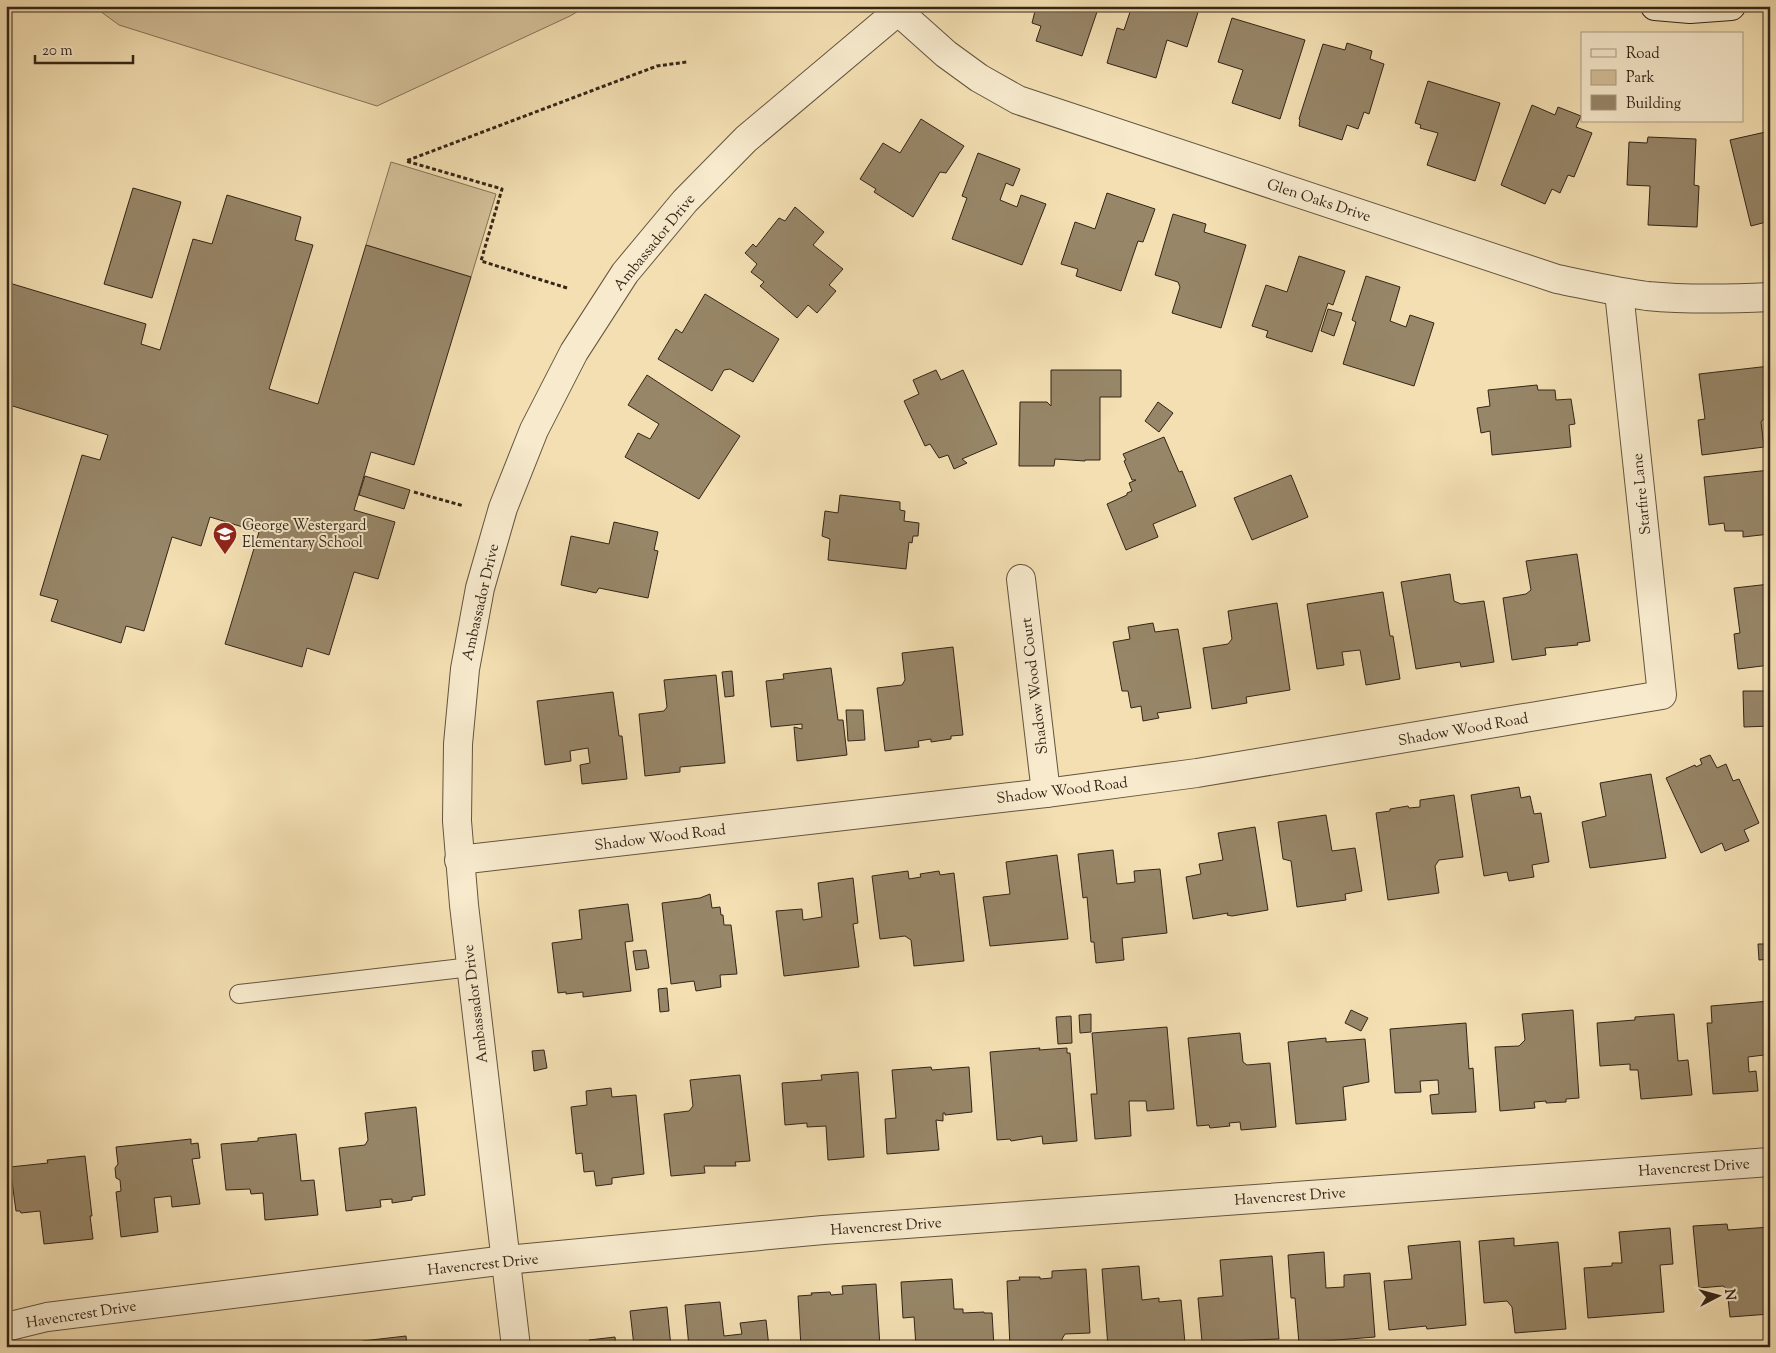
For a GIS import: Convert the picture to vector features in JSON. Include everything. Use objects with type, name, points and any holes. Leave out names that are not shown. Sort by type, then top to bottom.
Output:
[{"type":"street","points":[[1655,6],[1690,9],[1731,6]]},
{"type":"street","name":"Glen Oaks Drive","points":[[901,9],[946,54],[978,78],[1018,100],[1557,279],[1619,292],[1649,296],[1716,300],[1770,297]]},
{"type":"street","name":"Ambassador Drive","points":[[516,1347],[459,860],[457,814],[458,744],[465,669],[480,588],[504,508],[534,430],[574,352],[625,273],[685,201],[746,139],[901,9]]},
{"type":"street","name":"Starfire Lane","points":[[1619,292],[1662,695]]},
{"type":"street","name":"Shadow Wood Court","points":[[1021,579],[1046,793]]},
{"type":"street","name":"Shadow Wood Road","points":[[459,860],[1046,793],[1198,773],[1662,695]]},
{"type":"street","name":"Havencrest Drive","points":[[6,1327],[47,1317],[506,1260],[823,1230],[1770,1162]]},
{"type":"lane","points":[[239,994],[471,967]]},
{"type":"path","points":[[567,288],[481,261],[502,189],[406,161],[657,66],[687,62]]},
{"type":"path","points":[[414,492],[464,506]]},
{"type":"green space","points":[[97,6],[587,6],[570,16],[377,106],[119,25],[100,11]]},
{"type":"green space","points":[[391,162],[496,194],[471,277],[366,245]]},
{"type":"building","points":[[1034,6],[1099,6],[1082,56],[1036,41],[1041,26],[1032,23],[1036,7]]},
{"type":"building","points":[[1132,6],[1200,6],[1187,47],[1167,40],[1156,78],[1107,63],[1117,28],[1124,30]]},
{"type":"building","points":[[1232,18],[1305,40],[1280,119],[1232,103],[1243,70],[1218,62]]},
{"type":"building","points":[[1347,43],[1372,51],[1370,59],[1384,64],[1369,114],[1364,112],[1358,129],[1347,125],[1342,140],[1299,126],[1299,119],[1323,44],[1345,50]]},
{"type":"building","points":[[1428,81],[1500,103],[1475,181],[1427,165],[1438,133],[1420,128],[1421,125],[1415,123]]},
{"type":"building","points":[[1532,105],[1555,115],[1558,107],[1581,116],[1576,127],[1592,133],[1574,177],[1568,175],[1560,193],[1552,189],[1545,204],[1501,185]]},
{"type":"building","points":[[921,119],[964,146],[946,173],[940,172],[913,217],[874,192],[876,189],[860,179],[883,143],[900,153]]},
{"type":"building","points":[[1770,131],[1770,221],[1751,226],[1730,140]]},
{"type":"building","points":[[1648,137],[1696,139],[1694,185],[1699,186],[1697,227],[1648,225],[1650,186],[1627,185],[1629,142],[1647,143]]},
{"type":"building","points":[[978,153],[1020,169],[1013,186],[1006,183],[1000,200],[1017,207],[1021,195],[1046,204],[1022,265],[952,239],[967,198],[962,196]]},
{"type":"building","points":[[133,188],[181,202],[152,298],[104,284]]},
{"type":"building","points":[[1107,193],[1155,209],[1143,242],[1138,241],[1121,291],[1076,276],[1078,269],[1061,264],[1075,222],[1095,229]]},
{"type":"building","points":[[227,195],[301,217],[295,240],[313,245],[269,389],[318,404],[366,245],[471,277],[414,465],[371,452],[354,510],[395,522],[378,579],[354,572],[329,655],[307,648],[302,667],[225,644],[259,532],[210,517],[201,546],[172,537],[144,631],[126,626],[121,643],[51,621],[58,600],[40,595],[82,455],[100,460],[108,435],[6,404],[6,282],[146,324],[141,344],[160,350],[193,239],[212,244]]},
{"type":"building","points":[[795,207],[824,232],[813,245],[843,269],[829,285],[836,291],[817,313],[808,305],[797,318],[760,286],[764,282],[751,272],[757,264],[745,253],[753,244],[756,247],[779,218],[785,221]]},
{"type":"building","points":[[1173,214],[1206,224],[1204,232],[1246,245],[1221,328],[1172,313],[1180,287],[1178,282],[1155,275]]},
{"type":"building","points":[[1299,256],[1345,271],[1333,305],[1328,303],[1312,352],[1266,337],[1268,331],[1252,326],[1266,285],[1287,292]]},
{"type":"building","points":[[1366,276],[1400,287],[1390,321],[1406,327],[1410,315],[1434,323],[1414,386],[1343,364],[1356,322],[1352,320]]},
{"type":"building","points":[[705,294],[779,339],[753,382],[730,369],[724,370],[712,391],[658,359],[676,329],[682,333]]},
{"type":"building","points":[[1328,309],[1342,313],[1334,336],[1321,331]]},
{"type":"building","points":[[1770,366],[1770,417],[1765,417],[1761,422],[1764,447],[1702,455],[1698,420],[1705,419],[1699,374]]},
{"type":"building","points":[[936,370],[941,380],[963,370],[997,444],[962,459],[967,463],[954,469],[948,455],[939,458],[930,444],[925,446],[904,401],[919,394],[913,380]]},
{"type":"building","points":[[1051,370],[1121,370],[1121,397],[1100,397],[1100,460],[1055,459],[1054,466],[1019,466],[1020,402],[1047,402],[1051,406]]},
{"type":"building","points":[[647,375],[740,436],[699,499],[625,457],[638,433],[650,439],[659,424],[628,405]]},
{"type":"building","points":[[1537,385],[1538,390],[1555,390],[1556,400],[1571,399],[1575,424],[1569,425],[1571,447],[1492,455],[1490,431],[1481,433],[1477,408],[1490,406],[1488,390]]},
{"type":"building","points":[[1158,402],[1173,413],[1159,432],[1145,421]]},
{"type":"building","points":[[1164,437],[1179,472],[1182,471],[1196,506],[1153,524],[1158,537],[1126,550],[1107,504],[1132,491],[1129,483],[1136,480],[1132,480],[1123,454]]},
{"type":"building","points":[[1770,470],[1770,534],[1743,537],[1743,531],[1725,531],[1724,523],[1709,525],[1704,477]]},
{"type":"building","points":[[1291,475],[1308,517],[1252,540],[1234,498]]},
{"type":"building","points":[[365,476],[410,490],[404,509],[359,495]]},
{"type":"building","points":[[840,495],[900,502],[900,510],[905,511],[904,521],[919,523],[918,536],[913,536],[912,543],[909,542],[906,569],[828,560],[830,539],[822,536],[825,511],[838,513]]},
{"type":"building","points":[[614,522],[658,532],[654,550],[658,551],[648,598],[599,588],[596,593],[561,585],[571,536],[609,544]]},
{"type":"building","points":[[1577,554],[1590,641],[1577,643],[1578,645],[1545,648],[1546,655],[1512,660],[1503,598],[1526,594],[1531,590],[1526,561]]},
{"type":"building","points":[[1450,574],[1454,601],[1461,604],[1484,601],[1494,662],[1461,667],[1460,662],[1416,669],[1401,582]]},
{"type":"building","points":[[1770,584],[1770,665],[1738,669],[1734,634],[1740,633],[1734,588]]},
{"type":"building","points":[[1383,592],[1390,636],[1393,636],[1400,679],[1366,685],[1360,650],[1342,652],[1344,665],[1317,669],[1307,604]]},
{"type":"building","points":[[1277,603],[1290,690],[1246,697],[1247,703],[1212,709],[1203,648],[1228,644],[1232,639],[1228,611]]},
{"type":"building","points":[[1153,623],[1155,632],[1178,629],[1191,708],[1157,713],[1159,718],[1143,721],[1141,706],[1131,708],[1128,691],[1122,691],[1113,642],[1130,639],[1128,627]]},
{"type":"building","points":[[953,647],[963,735],[951,736],[951,739],[931,742],[931,739],[918,741],[919,747],[885,751],[877,688],[902,685],[905,680],[902,653]]},
{"type":"building","points":[[831,668],[838,720],[843,720],[847,755],[797,761],[794,727],[802,729],[802,724],[771,727],[766,681],[784,679],[783,674]]},
{"type":"building","points":[[732,671],[734,696],[725,697],[722,672]]},
{"type":"building","points":[[716,675],[725,763],[680,767],[680,772],[645,776],[639,714],[664,711],[667,707],[664,680]]},
{"type":"building","points":[[1743,691],[1770,691],[1770,726],[1744,727]]},
{"type":"building","points":[[613,692],[619,736],[622,736],[627,779],[582,784],[580,765],[590,763],[588,748],[570,751],[571,761],[545,765],[537,701]]},
{"type":"building","points":[[846,710],[863,710],[865,740],[848,741]]},
{"type":"building","points":[[1710,755],[1717,768],[1726,764],[1733,781],[1739,779],[1759,823],[1744,830],[1749,841],[1725,851],[1722,843],[1701,853],[1666,778],[1695,765],[1696,767],[1702,764],[1700,759]]},
{"type":"building","points":[[1651,774],[1666,858],[1590,868],[1582,822],[1606,816],[1600,783]]},
{"type":"building","points":[[1519,787],[1521,798],[1530,796],[1534,814],[1541,813],[1549,862],[1532,865],[1534,877],[1509,881],[1507,872],[1484,876],[1471,795]]},
{"type":"building","points":[[1454,795],[1463,857],[1439,860],[1435,866],[1439,893],[1388,900],[1376,813],[1408,806],[1409,808],[1420,807],[1420,800]]},
{"type":"building","points":[[1326,815],[1332,851],[1355,848],[1362,891],[1345,894],[1346,900],[1297,907],[1291,861],[1283,859],[1278,822]]},
{"type":"building","points":[[1255,827],[1268,910],[1232,916],[1227,915],[1228,913],[1193,919],[1186,877],[1201,874],[1199,864],[1223,860],[1218,833]]},
{"type":"building","points":[[1113,850],[1117,884],[1135,882],[1134,871],[1160,869],[1167,933],[1122,938],[1124,960],[1096,963],[1094,942],[1091,942],[1087,897],[1083,898],[1078,854]]},
{"type":"building","points":[[1057,855],[1068,939],[990,946],[983,897],[1010,894],[1006,862]]},
{"type":"building","points":[[908,871],[909,879],[921,877],[920,874],[939,871],[940,875],[954,873],[964,961],[914,966],[911,940],[905,936],[880,939],[872,876]]},
{"type":"building","points":[[853,878],[858,923],[853,924],[859,967],[784,976],[776,911],[802,909],[803,920],[822,917],[818,883]]},
{"type":"building","points":[[710,894],[712,908],[720,907],[724,925],[731,925],[737,974],[720,975],[721,987],[696,991],[694,981],[671,984],[662,903],[700,898]]},
{"type":"building","points":[[628,904],[633,941],[625,942],[631,991],[583,997],[583,992],[558,993],[552,943],[582,939],[579,910]]},
{"type":"building","points":[[1758,944],[1770,944],[1770,959],[1759,960]]},
{"type":"building","points":[[646,950],[649,968],[636,970],[633,951]]},
{"type":"building","points":[[667,988],[669,1011],[660,1012],[658,989]]},
{"type":"building","points":[[1770,1001],[1770,1066],[1765,1067],[1764,1055],[1748,1057],[1749,1072],[1756,1071],[1758,1091],[1713,1094],[1707,1023],[1712,1023],[1711,1006]]},
{"type":"building","points":[[1351,1010],[1368,1018],[1361,1031],[1345,1023]]},
{"type":"building","points":[[1573,1010],[1579,1098],[1566,1099],[1566,1102],[1534,1102],[1535,1108],[1500,1111],[1495,1047],[1519,1046],[1525,1040],[1522,1014]]},
{"type":"building","points":[[1091,1014],[1091,1032],[1080,1033],[1079,1015]]},
{"type":"building","points":[[1674,1014],[1678,1061],[1688,1060],[1692,1095],[1641,1099],[1638,1070],[1630,1070],[1630,1064],[1600,1066],[1597,1023],[1635,1020],[1635,1017]]},
{"type":"building","points":[[1071,1016],[1072,1043],[1058,1044],[1056,1017]]},
{"type":"building","points":[[1466,1023],[1469,1069],[1473,1068],[1476,1112],[1432,1114],[1430,1095],[1439,1094],[1438,1080],[1420,1081],[1421,1092],[1395,1093],[1390,1029]]},
{"type":"building","points":[[1167,1027],[1174,1109],[1147,1111],[1146,1101],[1129,1101],[1131,1136],[1095,1139],[1091,1094],[1097,1094],[1092,1033]]},
{"type":"building","points":[[1240,1033],[1243,1062],[1247,1065],[1270,1063],[1276,1127],[1241,1130],[1240,1122],[1229,1123],[1230,1126],[1210,1128],[1209,1125],[1197,1126],[1188,1038]]},
{"type":"building","points":[[1326,1038],[1326,1042],[1365,1039],[1369,1082],[1343,1087],[1346,1120],[1296,1124],[1288,1042]]},
{"type":"building","points":[[1040,1048],[1039,1050],[1067,1048],[1067,1053],[1070,1053],[1077,1141],[1043,1144],[1042,1136],[1011,1141],[1010,1139],[997,1140],[990,1052]]},
{"type":"building","points":[[544,1050],[547,1068],[534,1071],[532,1051]]},
{"type":"building","points":[[931,1067],[932,1070],[969,1067],[972,1112],[945,1115],[943,1113],[943,1121],[936,1120],[939,1150],[887,1154],[885,1119],[896,1118],[892,1070]]},
{"type":"building","points":[[858,1072],[864,1157],[828,1160],[826,1126],[807,1127],[807,1123],[785,1125],[782,1083],[822,1080],[821,1075]]},
{"type":"building","points":[[740,1075],[750,1161],[735,1162],[736,1166],[704,1166],[705,1173],[671,1176],[664,1114],[689,1111],[693,1106],[690,1080]]},
{"type":"building","points":[[611,1088],[612,1097],[636,1095],[644,1174],[612,1178],[612,1184],[596,1186],[594,1171],[584,1172],[582,1153],[576,1154],[571,1107],[587,1105],[586,1091]]},
{"type":"building","points":[[416,1107],[425,1195],[412,1197],[412,1200],[392,1203],[392,1199],[380,1200],[381,1207],[346,1211],[339,1148],[365,1145],[368,1140],[365,1113]]},
{"type":"building","points":[[296,1134],[301,1181],[314,1180],[318,1215],[265,1220],[263,1193],[251,1194],[250,1189],[226,1190],[221,1144],[258,1141],[258,1138]]},
{"type":"building","points":[[191,1139],[191,1144],[198,1143],[200,1158],[192,1159],[200,1204],[172,1207],[171,1196],[154,1198],[158,1232],[121,1237],[116,1192],[121,1191],[120,1180],[116,1178],[115,1168],[118,1164],[116,1147]]},
{"type":"building","points":[[85,1156],[93,1239],[44,1244],[40,1211],[21,1213],[16,1211],[10,1167],[48,1163],[47,1160]]},
{"type":"building","points":[[1727,1224],[1728,1230],[1770,1227],[1770,1314],[1730,1317],[1727,1289],[1723,1286],[1699,1288],[1693,1226]]},
{"type":"building","points":[[1670,1228],[1673,1264],[1660,1265],[1664,1312],[1588,1318],[1584,1268],[1612,1266],[1612,1263],[1622,1263],[1619,1232]]},
{"type":"building","points":[[1514,1238],[1514,1246],[1558,1242],[1566,1329],[1515,1333],[1512,1307],[1507,1301],[1484,1303],[1479,1241]]},
{"type":"building","points":[[1460,1241],[1466,1325],[1427,1329],[1426,1326],[1389,1330],[1384,1281],[1412,1279],[1408,1246]]},
{"type":"building","points":[[1324,1252],[1326,1288],[1344,1287],[1344,1275],[1370,1273],[1375,1337],[1299,1343],[1295,1298],[1291,1298],[1288,1255]]},
{"type":"building","points":[[1272,1256],[1279,1339],[1202,1342],[1198,1298],[1223,1296],[1220,1260]]},
{"type":"building","points":[[1139,1266],[1142,1300],[1159,1298],[1159,1302],[1181,1300],[1185,1343],[1145,1347],[1108,1347],[1102,1269]]},
{"type":"building","points":[[1086,1269],[1090,1333],[1065,1334],[1062,1339],[1062,1347],[1010,1347],[1007,1281],[1020,1280],[1019,1277],[1052,1278],[1052,1271]]},
{"type":"building","points":[[952,1279],[954,1309],[963,1309],[963,1313],[992,1313],[994,1347],[916,1347],[914,1317],[903,1318],[901,1282]]},
{"type":"building","points":[[876,1284],[880,1347],[801,1347],[798,1296],[830,1292],[831,1295],[843,1294],[842,1286]]},
{"type":"building","points":[[720,1302],[724,1336],[742,1334],[740,1323],[766,1320],[769,1347],[689,1347],[685,1305]]},
{"type":"building","points":[[667,1307],[671,1347],[630,1347],[634,1346],[630,1311]]},
{"type":"building","points":[[406,1336],[407,1347],[362,1347],[362,1341]]},
{"type":"building","points":[[615,1337],[616,1347],[590,1347],[589,1340]]},
{"type":"place","name":"George Westergard Elementary School","points":[[225,555]]}]
